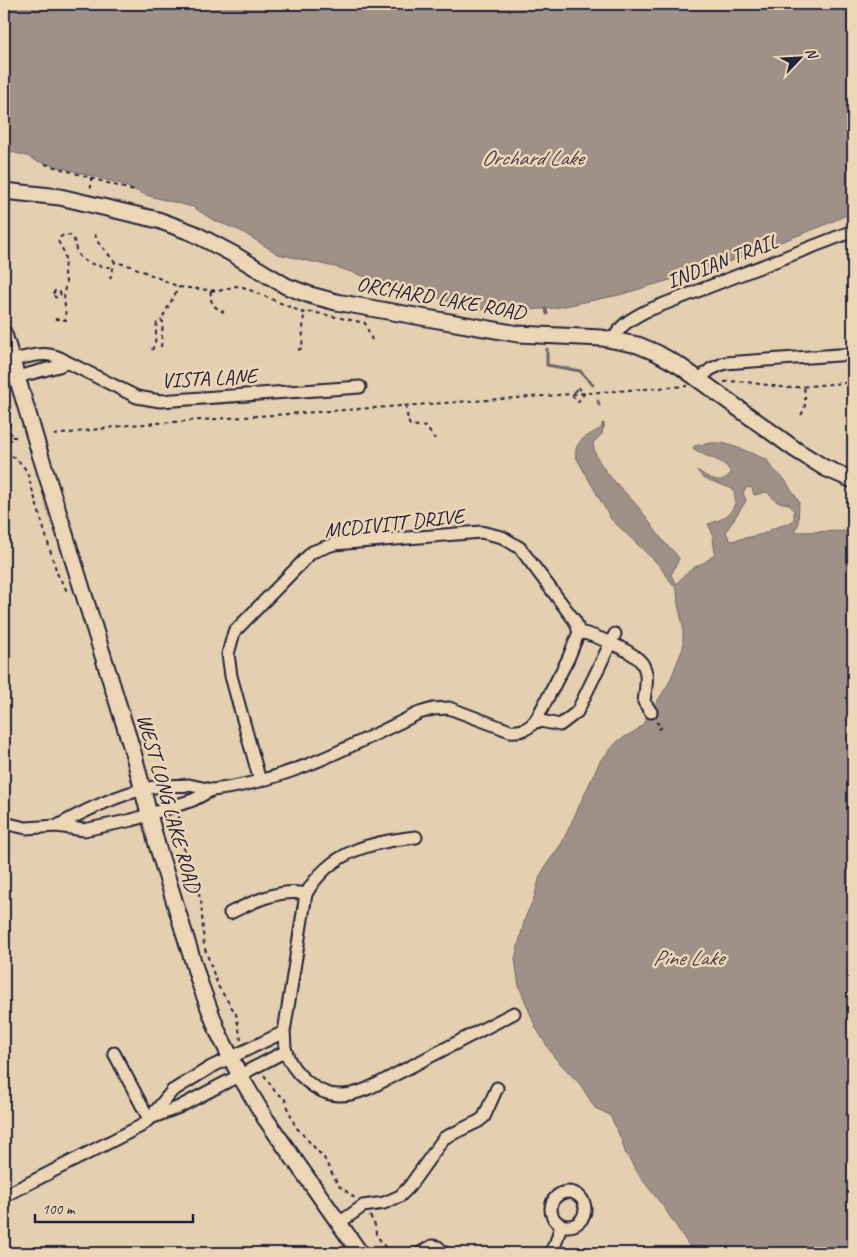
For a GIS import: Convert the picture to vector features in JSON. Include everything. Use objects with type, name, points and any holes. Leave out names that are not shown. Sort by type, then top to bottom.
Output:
[{"type":"main road","name":"ORCHARD LAKE ROAD","points":[[4,190],[60,197],[158,220],[193,233],[233,254],[286,286],[336,302],[518,334],[614,339],[638,345],[680,366],[796,450],[825,468],[853,480]]},
{"type":"main road","name":"WEST LONG LAKE ROAD","points":[[4,334],[108,670],[157,845],[200,984],[218,1032],[230,1058],[265,1118],[360,1253]]},
{"type":"street","name":"INDIAN TRAIL","points":[[614,339],[620,328],[646,311],[853,231]]},
{"type":"street","name":"VISTA LANE","points":[[12,360],[44,354],[58,356],[137,397],[160,401],[360,387]]},
{"type":"street","points":[[44,354],[47,370]]},
{"type":"street","points":[[703,382],[711,368],[725,364],[853,354]]},
{"type":"street","points":[[17,377],[47,370],[67,362]]},
{"type":"street","name":"MCDIVITT DRIVE","points":[[260,781],[231,676],[228,654],[234,632],[312,552],[334,544],[354,542],[481,532],[502,537],[520,548],[575,621],[579,632]]},
{"type":"street","points":[[4,823],[26,828],[56,826],[84,830],[150,815],[193,800],[212,790],[260,781],[318,761],[419,713],[433,709],[449,708],[510,731],[519,732],[530,728],[536,720],[568,659],[579,632],[613,639],[640,660],[646,677],[644,702],[651,712]]},
{"type":"street","points":[[536,720],[560,725],[573,717],[613,639]]},
{"type":"street","points":[[56,826],[80,813],[124,795],[160,786],[189,785],[212,790]]},
{"type":"street","points":[[416,837],[387,840],[362,847],[334,861],[313,882],[306,894],[284,1032],[286,1052],[301,1076],[312,1087],[327,1094],[339,1096],[352,1094],[394,1075],[514,1013]]},
{"type":"street","points":[[230,913],[272,896],[297,892],[306,894]]},
{"type":"street","points":[[5,1192],[141,1126],[172,1091],[211,1067],[284,1032]]},
{"type":"street","points":[[149,1119],[179,1107],[286,1052]]},
{"type":"street","points":[[114,1053],[149,1119]]},
{"type":"street","points":[[339,1223],[364,1206],[384,1203],[400,1196],[410,1187],[444,1138],[479,1121],[484,1116],[497,1088]]},
{"type":"street","points":[[550,1253],[556,1242],[560,1225]]},
{"type":"street","points":[[420,1253],[432,1246],[438,1247],[444,1253]]},
{"type":"path","points":[[46,164],[134,191]]},
{"type":"path","points":[[91,177],[92,188]]},
{"type":"path","points":[[95,234],[97,241],[115,262],[131,266],[179,287],[211,291],[219,291],[235,286],[243,287],[304,312],[365,323],[372,340]]},
{"type":"path","points":[[54,243],[64,235],[72,236],[75,239],[77,253],[81,258],[106,267],[113,267]]},
{"type":"path","points":[[55,319],[66,320],[64,293],[66,281],[64,274],[65,260],[64,252],[58,241]]},
{"type":"path","points":[[110,279],[115,262]]},
{"type":"path","points":[[161,347],[163,322],[161,320],[179,287]]},
{"type":"path","points":[[211,291],[210,299],[213,305],[224,312]]},
{"type":"path","points":[[298,350],[302,348],[304,312]]},
{"type":"path","points":[[152,350],[155,343],[157,321]]},
{"type":"path","points":[[54,435],[130,426],[650,390],[703,382],[740,381],[788,388],[853,382]]},
{"type":"path","points":[[572,395],[578,387],[584,394]]},
{"type":"path","points":[[801,415],[806,403],[804,387]]},
{"type":"path","points":[[572,395],[578,402],[584,394]]},
{"type":"path","points":[[406,406],[410,425],[426,428],[435,438]]},
{"type":"path","points":[[4,408],[11,436]]},
{"type":"path","points":[[4,437],[20,437]]},
{"type":"path","points":[[4,453],[12,455],[27,472],[58,573],[68,593]]},
{"type":"water","name":"Orchard Lake","points":[[4,4],[853,4],[853,212],[820,227],[720,265],[619,295],[555,308],[511,311],[476,309],[339,268],[278,254],[241,231],[213,220],[193,207],[149,196],[118,183],[4,150]]},
{"type":"water","name":"Pine Lake","points":[[603,427],[602,434],[593,443],[599,461],[676,554],[679,559],[671,575],[676,584],[688,572],[715,553],[712,532],[708,524],[726,516],[733,508],[735,502],[733,489],[703,478],[697,470],[710,478],[718,480],[727,477],[731,473],[728,468],[719,461],[698,452],[693,448],[694,446],[723,443],[767,460],[771,467],[785,480],[799,502],[798,526],[795,528],[795,532],[853,531],[853,1253],[694,1253],[625,1152],[610,1115],[595,1108],[580,1084],[554,1057],[536,1028],[519,986],[515,959],[525,918],[534,898],[540,876],[562,843],[600,761],[618,741],[637,730],[643,724],[669,683],[683,648],[683,626],[677,590],[658,564],[611,519],[576,457],[577,446],[580,442]],"holes":[[[747,487],[752,488],[754,495],[767,492],[777,502],[789,504],[794,511],[794,520],[763,534],[731,541],[726,533],[746,501],[743,493]]]},
{"type":"waterway","points":[[546,309],[547,314]]},
{"type":"waterway","points":[[547,349],[547,365],[580,371],[593,385]]},
{"type":"waterway","points":[[598,401],[599,405]]}]
